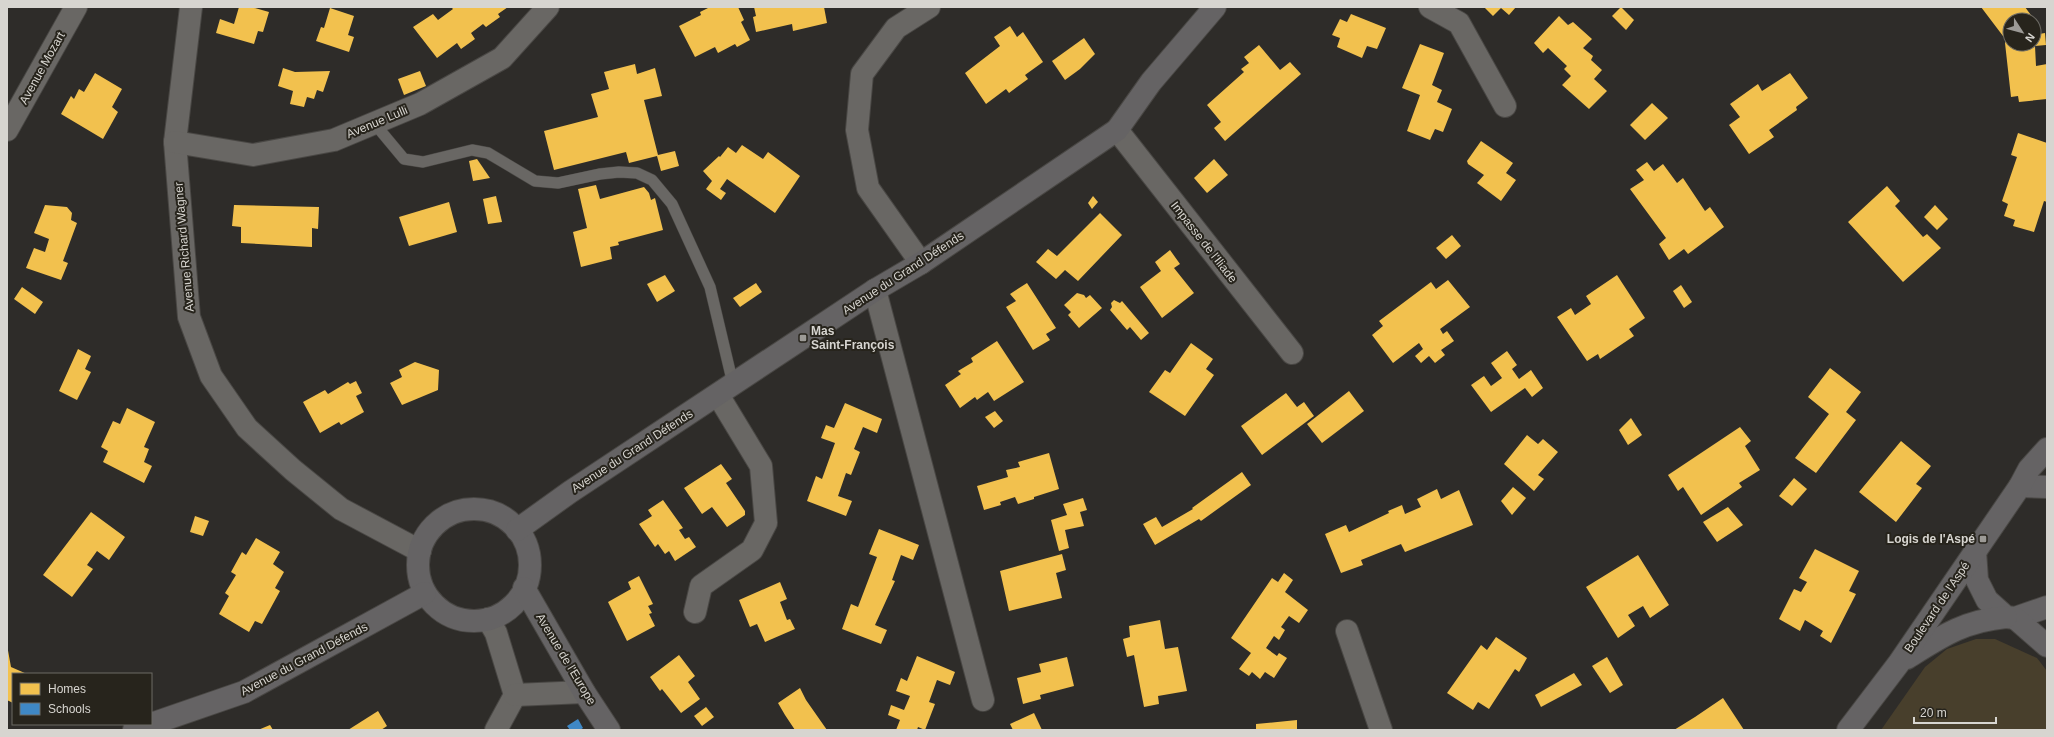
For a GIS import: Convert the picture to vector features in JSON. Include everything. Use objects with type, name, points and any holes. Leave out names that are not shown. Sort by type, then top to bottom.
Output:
[{"type":"street","name":"Avenue Mozart","points":[[7,130],[76,7]]},
{"type":"street","name":"Avenue Richard Wagner","points":[[191,7],[175,142],[189,317],[211,376],[248,428],[293,470],[341,509],[420,551]]},
{"type":"street","name":"Avenue Lulli","points":[[175,142],[253,155],[334,140],[420,104],[502,58],[548,7]]},
{"type":"street","points":[[921,263],[868,188],[857,130],[862,74],[896,28],[929,7]]},
{"type":"street","name":"Avenue du Grand Défends","points":[[517,530],[570,492],[875,290],[921,263],[1116,130],[1150,82],[1215,7]]},
{"type":"street","points":[[1430,7],[1459,23],[1505,106]]},
{"type":"street","name":"Impasse de l'Iliade","points":[[1116,130],[1292,353]]},
{"type":"street","points":[[875,290],[983,700]]},
{"type":"street","points":[[696,612],[701,586],[752,550],[766,523],[761,466],[726,390]]},
{"type":"street","points":[[2047,449],[2029,469],[2020,486],[2047,487]]},
{"type":"street","name":"Boulevard de l'Aspé","points":[[1848,730],[1899,663],[2020,486]]},
{"type":"street","points":[[477,509],[492,512],[506,519],[517,530],[528,552],[528,577],[524,588],[515,602],[503,613],[488,619],[470,621],[452,616],[436,607],[425,593],[420,580],[418,565],[420,551],[425,537],[435,525],[448,516],[462,510],[477,509]]},
{"type":"street","points":[[1975,551],[1977,580],[1987,600],[2047,646]]},
{"type":"street","name":"Avenue de l'Europe","points":[[524,588],[584,692],[609,730]]},
{"type":"street","name":"Avenue du Grand Défends","points":[[145,728],[244,692],[425,593]]},
{"type":"street","name":"Boulevard de l'Aspé","points":[[1899,663],[1948,632],[1983,619],[2011,618],[2047,607]]},
{"type":"street","points":[[488,619],[496,633],[515,695],[496,730]]},
{"type":"street","points":[[1347,631],[1381,730]]},
{"type":"street","points":[[515,695],[584,692]]},
{"type":"lane","points":[[374,123],[404,159],[423,162],[472,150],[488,153],[535,181],[558,183],[600,174],[619,172],[637,173],[652,180],[672,204],[710,287],[726,390]]},
{"type":"shaded area","points":[[1976,639],[1995,639],[2037,658],[2047,671],[2047,730],[1881,730],[1925,667],[1947,649]]},
{"type":"building: Homes","points":[[239,7],[251,7],[269,12],[263,32],[258,31],[254,44],[216,33],[220,19],[234,24]]},
{"type":"building: Homes","points":[[451,7],[508,7],[498,14],[500,17],[486,27],[483,24],[471,33],[475,39],[461,49],[457,43],[437,58],[413,27],[433,14],[438,20],[453,9]]},
{"type":"building: Homes","points":[[710,7],[738,7],[744,20],[741,22],[750,40],[737,47],[735,44],[718,53],[715,47],[695,57],[679,26],[701,15],[700,12]]},
{"type":"building: Homes","points":[[754,7],[824,7],[827,23],[793,31],[792,24],[756,32],[753,17],[756,16]]},
{"type":"building: Homes","points":[[1484,7],[1516,7],[1509,15],[1501,8],[1493,16]]},
{"type":"building: Homes","points":[[1621,7],[1634,20],[1626,30],[1612,16]]},
{"type":"building: Homes","points":[[1981,7],[2025,7],[2029,12],[2002,12],[2002,35]]},
{"type":"building: Homes","points":[[330,8],[354,16],[348,35],[354,37],[349,52],[316,41],[321,27],[324,28]]},
{"type":"building: Homes","points":[[1351,14],[1386,28],[1377,49],[1367,46],[1362,58],[1337,47],[1340,38],[1332,35],[1340,19],[1347,22]]},
{"type":"building: Homes","points":[[1559,16],[1568,25],[1573,22],[1592,39],[1583,48],[1593,56],[1591,60],[1602,70],[1594,79],[1607,91],[1589,109],[1562,85],[1571,76],[1564,69],[1567,66],[1548,48],[1543,53],[1534,43]]},
{"type":"building: Homes","points":[[1010,26],[1017,37],[1023,32],[1043,62],[1025,75],[1028,79],[1009,93],[1006,89],[986,104],[965,73],[1000,46],[994,37]]},
{"type":"building: Homes","points":[[2045,33],[2046,45],[2042,45],[2042,34]]},
{"type":"building: Homes","points":[[1084,38],[1095,54],[1080,69],[1065,80],[1052,61]]},
{"type":"building: Homes","points":[[1420,44],[1444,53],[1432,85],[1442,90],[1437,102],[1452,109],[1443,132],[1435,129],[1430,140],[1407,131],[1420,95],[1402,88]]},
{"type":"building: Homes","points":[[1259,45],[1280,70],[1290,62],[1301,74],[1225,141],[1214,128],[1221,122],[1207,105],[1244,72],[1241,69],[1249,63],[1244,57]]},
{"type":"building: Homes","points":[[2006,52],[2035,52],[2036,66],[2047,64],[2047,99],[2019,102],[2018,96],[2011,97]]},
{"type":"building: Homes","points":[[635,64],[637,74],[655,68],[662,96],[644,100],[658,155],[675,151],[679,166],[661,171],[657,156],[629,163],[626,152],[554,170],[544,131],[598,117],[591,94],[609,89],[604,72]]},
{"type":"building: Homes","points":[[283,68],[295,72],[330,71],[323,92],[317,90],[314,99],[307,97],[304,107],[290,104],[293,91],[278,86]]},
{"type":"building: Homes","points":[[420,71],[426,86],[404,95],[398,79]]},
{"type":"building: Homes","points":[[95,73],[122,89],[112,107],[118,112],[103,139],[61,114],[71,96],[74,99],[79,89],[84,92]]},
{"type":"building: Homes","points":[[1790,73],[1808,98],[1796,107],[1797,110],[1769,130],[1774,137],[1749,154],[1729,125],[1740,117],[1730,104],[1758,84],[1762,91]]},
{"type":"building: Homes","points":[[1652,103],[1668,118],[1645,140],[1630,125]]},
{"type":"building: Homes","points":[[2018,133],[2047,143],[2047,202],[2044,201],[2034,232],[2013,226],[2015,220],[2004,216],[2008,204],[2002,201],[2017,157],[2011,155]]},
{"type":"building: Homes","points":[[1481,141],[1513,163],[1506,173],[1516,180],[1501,201],[1477,183],[1484,175],[1468,164],[1467,161]]},
{"type":"building: Homes","points":[[742,145],[763,159],[768,152],[800,176],[775,213],[727,179],[720,189],[726,193],[721,200],[706,189],[712,181],[703,171],[719,156],[720,157],[728,147],[736,153]]},
{"type":"building: Homes","points":[[477,159],[490,178],[473,181],[469,161]]},
{"type":"building: Homes","points":[[1214,159],[1228,175],[1207,193],[1194,178]]},
{"type":"building: Homes","points":[[1647,162],[1654,171],[1663,164],[1677,183],[1683,178],[1705,211],[1710,207],[1724,227],[1688,254],[1684,249],[1669,260],[1659,244],[1666,238],[1630,189],[1644,180],[1636,170]]},
{"type":"building: Homes","points":[[596,185],[600,199],[644,187],[649,193],[651,200],[655,198],[663,230],[618,242],[619,245],[610,247],[612,259],[581,267],[573,232],[587,228],[578,189]]},
{"type":"building: Homes","points":[[1887,186],[1900,201],[1895,206],[1923,237],[1927,234],[1941,248],[1903,282],[1848,222]]},
{"type":"building: Homes","points":[[496,196],[502,222],[488,224],[483,199]]},
{"type":"building: Homes","points":[[1093,196],[1098,202],[1092,209],[1088,203]]},
{"type":"building: Homes","points":[[449,202],[457,232],[409,246],[399,217]]},
{"type":"building: Homes","points":[[45,205],[67,207],[72,213],[71,220],[77,223],[63,261],[68,263],[61,280],[26,268],[34,248],[45,252],[49,239],[34,233]]},
{"type":"building: Homes","points":[[234,205],[319,207],[318,229],[312,228],[312,247],[241,243],[241,227],[232,226]]},
{"type":"building: Homes","points":[[1935,205],[1948,219],[1937,230],[1924,217]]},
{"type":"building: Homes","points":[[1100,213],[1122,235],[1078,281],[1065,270],[1056,279],[1036,262],[1048,249],[1057,256]]},
{"type":"building: Homes","points":[[1452,235],[1461,246],[1446,259],[1436,248]]},
{"type":"building: Homes","points":[[1170,250],[1180,264],[1174,268],[1194,293],[1162,318],[1140,287],[1161,271],[1155,262]]},
{"type":"building: Homes","points":[[665,275],[675,291],[657,302],[647,284]]},
{"type":"building: Homes","points":[[1617,275],[1645,318],[1629,329],[1634,336],[1600,359],[1598,354],[1587,361],[1557,317],[1571,308],[1575,315],[1591,304],[1586,296]]},
{"type":"building: Homes","points":[[1448,280],[1470,307],[1440,329],[1443,334],[1447,331],[1454,341],[1441,350],[1445,355],[1435,363],[1429,356],[1421,363],[1415,356],[1423,349],[1419,343],[1393,363],[1372,335],[1383,326],[1379,321],[1431,282],[1436,289]]},
{"type":"building: Homes","points":[[756,283],[762,292],[740,307],[733,298]]},
{"type":"building: Homes","points":[[1027,283],[1056,328],[1046,334],[1050,340],[1033,350],[1006,307],[1016,301],[1010,294]]},
{"type":"building: Homes","points":[[1681,285],[1692,302],[1684,308],[1673,291]]},
{"type":"building: Homes","points":[[22,287],[43,302],[35,314],[14,299]]},
{"type":"building: Homes","points":[[1077,293],[1084,295],[1086,298],[1090,295],[1102,308],[1079,328],[1068,315],[1071,312],[1064,305]]},
{"type":"building: Homes","points":[[1114,300],[1120,303],[1122,301],[1149,333],[1141,340],[1130,327],[1127,330],[1110,310],[1112,307],[1111,303]]},
{"type":"building: Homes","points":[[997,341],[1024,382],[994,401],[988,392],[977,400],[975,397],[960,408],[945,385],[961,374],[958,371],[973,362],[971,358]]},
{"type":"building: Homes","points":[[1191,343],[1213,359],[1206,369],[1214,375],[1185,416],[1149,392],[1165,370],[1170,373]]},
{"type":"building: Homes","points":[[78,349],[91,356],[85,369],[91,372],[77,400],[59,391]]},
{"type":"building: Homes","points":[[1507,351],[1517,365],[1512,369],[1519,379],[1531,370],[1543,388],[1532,397],[1525,388],[1491,412],[1471,385],[1484,376],[1491,386],[1502,378],[1491,363]]},
{"type":"building: Homes","points":[[415,362],[439,370],[438,390],[402,405],[390,383],[402,377],[399,370]]},
{"type":"building: Homes","points":[[1830,368],[1861,392],[1846,412],[1856,420],[1816,473],[1795,458],[1829,414],[1808,397]]},
{"type":"building: Homes","points":[[356,381],[362,393],[356,396],[364,412],[341,425],[339,422],[320,433],[303,402],[325,390],[328,394],[348,382],[350,384]]},
{"type":"building: Homes","points":[[1349,391],[1364,411],[1322,443],[1307,424]]},
{"type":"building: Homes","points":[[1286,393],[1297,407],[1304,402],[1314,416],[1262,455],[1241,426]]},
{"type":"building: Homes","points":[[845,403],[882,419],[877,433],[863,427],[854,449],[860,452],[851,475],[846,473],[838,496],[852,501],[846,516],[807,501],[816,476],[822,479],[835,443],[821,438],[826,425],[834,428]]},
{"type":"building: Homes","points":[[127,408],[155,422],[144,447],[149,449],[144,462],[152,466],[144,483],[103,462],[108,451],[101,447],[113,421],[120,424]]},
{"type":"building: Homes","points":[[995,411],[1003,421],[994,428],[985,417]]},
{"type":"building: Homes","points":[[1631,418],[1642,435],[1628,445],[1619,430]]},
{"type":"building: Homes","points":[[1740,427],[1751,441],[1745,446],[1760,470],[1739,483],[1742,487],[1701,515],[1683,487],[1678,491],[1668,475]]},
{"type":"building: Homes","points":[[1527,435],[1538,444],[1543,439],[1558,452],[1538,475],[1544,479],[1534,491],[1504,464]]},
{"type":"building: Homes","points":[[1901,441],[1931,466],[1916,484],[1922,488],[1896,522],[1859,492]]},
{"type":"building: Homes","points":[[1049,453],[1059,489],[1018,504],[1015,497],[1000,502],[1001,505],[984,510],[977,486],[1008,477],[1006,470],[1020,467],[1018,462]]},
{"type":"building: Homes","points":[[721,464],[732,479],[726,483],[745,511],[745,515],[727,527],[712,507],[702,514],[684,488]]},
{"type":"building: Homes","points":[[1242,472],[1251,485],[1201,521],[1199,519],[1155,545],[1143,524],[1156,517],[1162,527],[1193,509],[1192,508]]},
{"type":"building: Homes","points":[[1794,478],[1807,489],[1792,506],[1779,496]]},
{"type":"building: Homes","points":[[1513,487],[1526,498],[1512,515],[1501,501]]},
{"type":"building: Homes","points":[[1437,489],[1441,499],[1459,490],[1473,525],[1405,552],[1401,544],[1361,560],[1363,565],[1341,573],[1325,534],[1346,525],[1349,532],[1389,513],[1388,511],[1402,505],[1405,514],[1421,507],[1417,499]]},
{"type":"building: Homes","points":[[1083,498],[1087,510],[1080,512],[1084,526],[1065,530],[1069,548],[1059,551],[1051,520],[1067,515],[1063,504]]},
{"type":"building: Homes","points":[[663,500],[683,528],[679,530],[685,539],[689,537],[696,547],[675,561],[669,551],[665,554],[658,544],[655,547],[639,524],[652,516],[648,510]]},
{"type":"building: Homes","points":[[1728,507],[1743,525],[1717,542],[1703,522]]},
{"type":"building: Homes","points":[[91,512],[125,537],[109,560],[97,551],[87,565],[93,569],[72,597],[43,575]]},
{"type":"building: Homes","points":[[195,516],[209,521],[203,536],[190,532]]},
{"type":"building: Homes","points":[[879,529],[919,545],[913,560],[901,555],[892,580],[895,581],[875,625],[887,630],[881,644],[842,629],[851,604],[858,607],[877,557],[869,554]]},
{"type":"building: Homes","points":[[256,538],[280,552],[273,564],[284,572],[275,588],[280,591],[262,624],[255,621],[249,632],[219,614],[229,596],[225,593],[236,575],[231,572],[242,552],[246,555]]},
{"type":"building: Homes","points":[[1815,549],[1859,571],[1849,591],[1856,594],[1831,643],[1820,636],[1823,631],[1805,620],[1800,631],[1779,619],[1794,589],[1801,592],[1807,582],[1799,578]]},
{"type":"building: Homes","points":[[1062,554],[1066,570],[1056,573],[1062,598],[1009,611],[1000,571]]},
{"type":"building: Homes","points":[[1638,555],[1669,605],[1650,618],[1643,606],[1628,615],[1635,626],[1618,638],[1586,587]]},
{"type":"building: Homes","points":[[1284,573],[1293,580],[1285,592],[1308,610],[1299,623],[1289,616],[1281,627],[1285,630],[1279,640],[1274,636],[1266,648],[1277,656],[1279,653],[1287,658],[1274,678],[1265,672],[1260,679],[1252,672],[1249,676],[1239,669],[1251,653],[1231,638],[1272,578],[1278,582]]},
{"type":"building: Homes","points":[[639,576],[653,604],[648,606],[652,613],[649,614],[655,626],[627,641],[608,602],[631,589],[628,582]]},
{"type":"building: Homes","points":[[780,582],[787,599],[780,602],[787,620],[790,619],[795,629],[765,642],[757,624],[750,627],[739,600]]},
{"type":"building: Homes","points":[[1160,620],[1165,649],[1178,647],[1187,691],[1158,696],[1159,704],[1144,707],[1134,655],[1127,657],[1123,639],[1130,637],[1129,626]]},
{"type":"building: Homes","points":[[1496,637],[1527,658],[1519,672],[1515,669],[1489,709],[1478,702],[1473,710],[1447,693],[1481,645],[1487,650]]},
{"type":"building: Homes","points":[[7,645],[11,667],[25,673],[12,673],[12,702],[7,700]]},
{"type":"building: Homes","points":[[679,655],[695,676],[688,682],[700,699],[681,713],[662,689],[660,691],[650,677]]},
{"type":"building: Homes","points":[[917,656],[955,672],[950,685],[937,680],[929,702],[935,704],[925,730],[918,727],[917,730],[896,730],[900,720],[888,715],[891,705],[904,710],[910,696],[896,691],[901,678],[907,681]]},
{"type":"building: Homes","points":[[1067,657],[1074,686],[1040,695],[1041,699],[1023,704],[1017,678],[1041,672],[1039,664]]},
{"type":"building: Homes","points":[[1607,657],[1623,685],[1610,693],[1592,666]]},
{"type":"building: Homes","points":[[1574,673],[1582,685],[1541,707],[1535,695]]},
{"type":"building: Homes","points":[[800,688],[806,700],[827,730],[795,730],[785,715],[778,703]]},
{"type":"building: Homes","points":[[1723,698],[1744,730],[1674,730],[1695,717]]},
{"type":"building: Homes","points":[[706,707],[714,717],[702,726],[694,716]]},
{"type":"building: Homes","points":[[378,711],[387,726],[381,730],[348,730]]},
{"type":"building: Homes","points":[[1034,713],[1042,730],[1013,730],[1010,724]]},
{"type":"building: Homes","points":[[1297,720],[1297,730],[1256,730],[1256,724]]},
{"type":"building: Homes","points":[[270,725],[273,730],[258,730]]},
{"type":"building: Schools","points":[[578,719],[583,728],[580,730],[570,730],[567,726]]},
{"type":"place","name":"Mas Saint-François","points":[[803,338]]},
{"type":"place","name":"Logis de l'Aspé","points":[[1983,539]]}]
